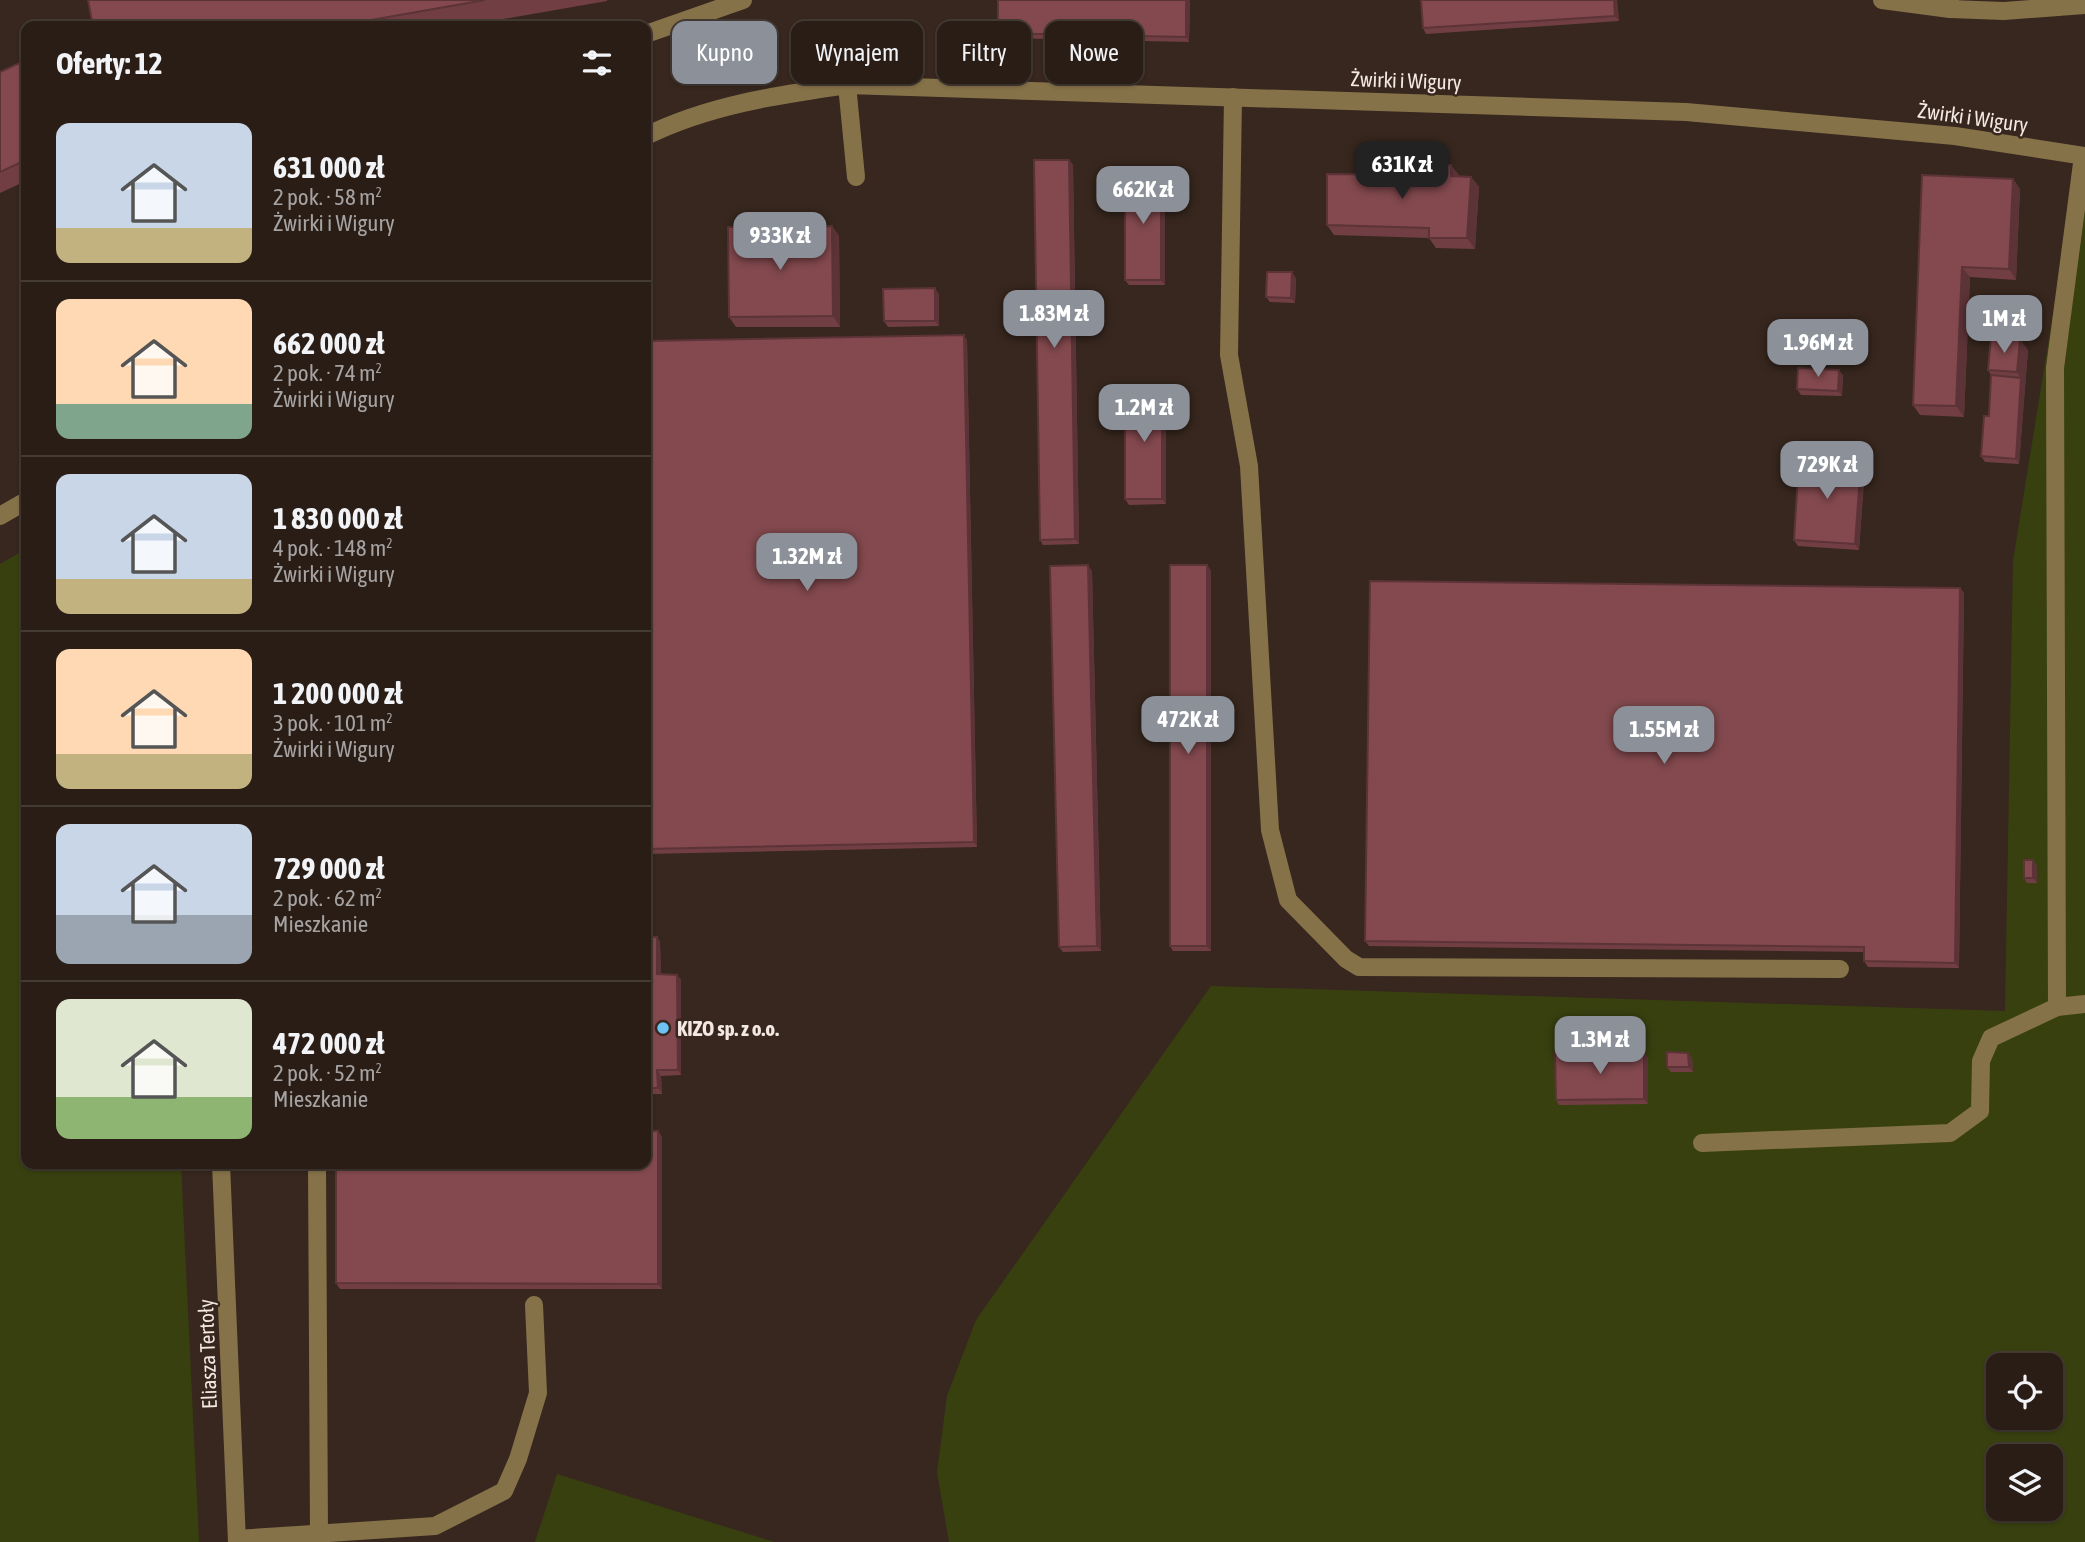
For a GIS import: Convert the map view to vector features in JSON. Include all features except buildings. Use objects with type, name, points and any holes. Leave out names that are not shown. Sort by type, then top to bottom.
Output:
[{"type":"street","points":[[651,32],[743,0]]},
{"type":"street","points":[[1882,0],[1950,5],[2085,5]]},
{"type":"street","points":[[847,85],[856,177]]},
{"type":"street","name":"Żwirki i Wigury","points":[[651,134],[671,124],[758,98],[847,85],[1766,117],[1955,136],[2084,156]]},
{"type":"street","points":[[1233,97],[1229,355],[1249,466],[1270,831],[1288,900],[1346,959],[1359,967],[1840,969]]},
{"type":"street","points":[[2057,1007],[2055,368],[2084,156]]},
{"type":"street","points":[[0,516],[21,504]]},
{"type":"street","points":[[1702,1143],[1950,1133],[1980,1111],[1981,1060],[1991,1038],[2057,1007],[2085,1004]]},
{"type":"street","name":"Eliasza Tertoły","points":[[221,1169],[237,1540]]},
{"type":"street","points":[[317,1169],[319,1533]]},
{"type":"street","points":[[237,1540],[435,1526],[504,1491],[518,1459],[537,1393],[534,1305]]},
{"type":"green space","points":[[2071,202],[2085,203],[2085,1542],[949,1542],[937,1472],[947,1396],[976,1320],[1211,986],[2005,1011],[2013,561]]},
{"type":"green space","points":[[21,552],[21,1169],[181,1169],[199,1542],[0,1542],[0,564]]},
{"type":"green space","points":[[557,1474],[774,1542],[535,1542]]},
{"type":"place","name":"KIZO sp. z o.o.","points":[[663,1028]]}]
